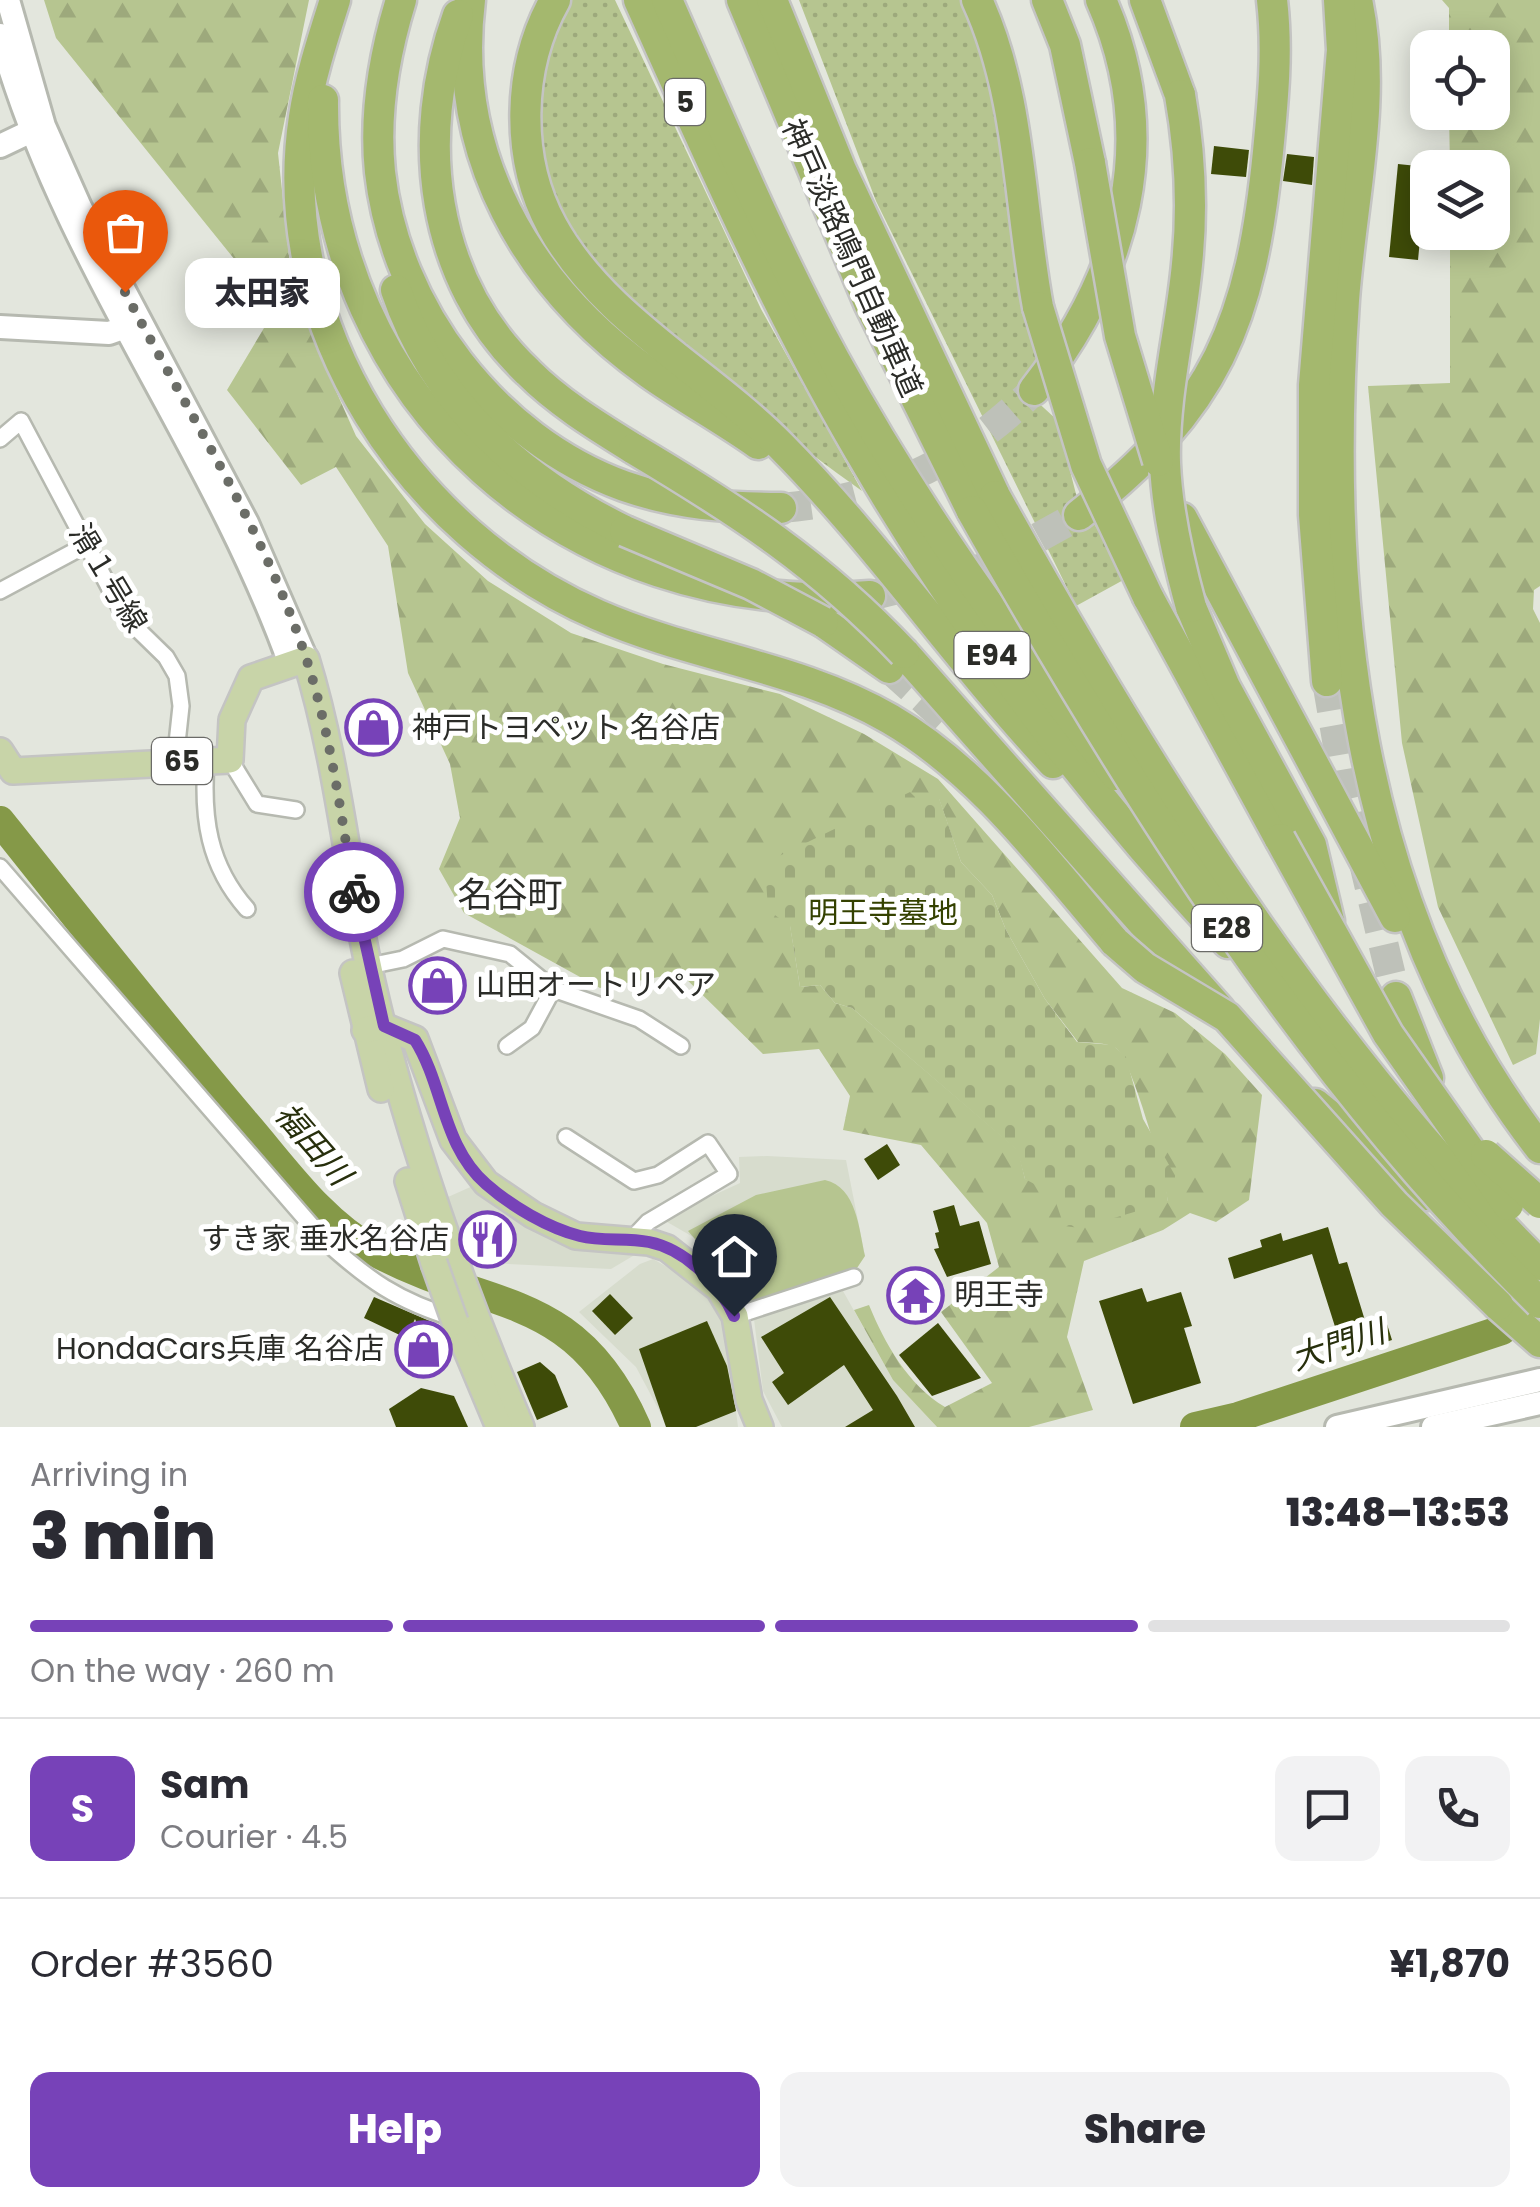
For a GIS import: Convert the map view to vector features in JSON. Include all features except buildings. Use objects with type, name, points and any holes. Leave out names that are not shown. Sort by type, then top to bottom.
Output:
[{"type":"highway","points":[[336,0],[323,84],[324,158],[332,212],[376,335],[420,404],[448,437],[513,496],[622,560],[709,588],[744,594],[813,599],[870,596]]},
{"type":"highway","points":[[336,0],[304,118],[301,161],[308,245],[321,303],[344,368],[406,470],[472,538],[561,598],[640,632],[812,682],[894,721],[929,746],[986,797],[1115,942],[1145,968],[1199,997],[1270,1068],[1540,1290]]},
{"type":"highway","points":[[467,0],[466,66],[482,157],[499,201],[548,281],[614,345],[776,456],[861,534]]},
{"type":"highway","points":[[467,0],[446,49],[434,133],[436,190],[455,263],[490,327],[525,370],[557,398],[782,541],[842,590],[896,660],[1141,919],[1225,1020],[1394,1204],[1540,1342]]},
{"type":"highway","points":[[555,0],[536,44],[525,120],[528,158],[552,225],[595,284],[751,416],[861,534],[1027,735],[1205,918]]},
{"type":"highway","name":"5","points":[[639,0],[758,232]]},
{"type":"highway","name":"5","points":[[667,0],[758,232]]},
{"type":"highway","name":"神戸淡路鳴門自動車道","points":[[742,0],[868,303],[983,504]]},
{"type":"highway","name":"神戸淡路鳴門自動車道","points":[[772,0],[983,504]]},
{"type":"highway","points":[[977,0],[992,32],[1010,104],[1038,307],[1086,465],[1148,597],[1291,833]]},
{"type":"highway","points":[[1047,0],[1065,44],[1090,163],[1109,287],[1132,385],[1182,518],[1336,810],[1462,1033],[1534,1141]]},
{"type":"highway","points":[[1034,390],[1064,353],[1100,290],[1114,254],[1128,188],[1128,99],[1120,57],[1100,0]]},
{"type":"highway","points":[[1145,0],[1180,95],[1188,138],[1190,224],[1170,379],[1165,462],[1174,541],[1190,606],[1337,943],[1425,1092],[1500,1195],[1540,1242]]},
{"type":"highway","points":[[1078,516],[1135,468],[1187,408],[1228,342],[1242,310],[1258,240],[1266,168],[1276,57],[1272,0]]},
{"type":"highway","points":[[1327,681],[1314,515],[1314,385],[1342,50],[1339,0]]},
{"type":"highway","points":[[1357,0],[1366,71],[1339,400],[1347,623],[1363,738],[1380,821],[1414,928],[1462,1033]]},
{"type":"highway","points":[[397,13],[376,122],[377,210],[397,295],[414,333],[460,406],[516,464],[549,490],[625,530],[750,584],[896,660]]},
{"type":"highway","points":[[383,74],[380,168],[389,224],[414,291],[480,388],[552,449],[622,485],[702,505],[781,508]]},
{"type":"highway","name":"E94","points":[[758,232],[817,376],[930,567],[1054,737],[1205,918],[1540,1203]]},
{"type":"highway","name":"E94","points":[[758,232],[887,452],[1010,636],[1145,812],[1314,1014],[1540,1234]]},
{"type":"highway","name":"E28","points":[[983,504],[1264,935],[1378,1085],[1540,1265]]},
{"type":"highway","name":"E28","points":[[983,504],[1102,738],[1242,951],[1375,1127],[1540,1303]]},
{"type":"highway","points":[[1396,997],[1445,1112],[1540,1258]]},
{"type":"main road","points":[[8,0],[36,128]]},
{"type":"main road","points":[[0,35],[64,214],[271,570],[330,752],[369,966],[374,1028]]},
{"type":"main road","points":[[0,146],[36,128]]},
{"type":"main road","points":[[0,327],[109,332],[132,325]]},
{"type":"main road","points":[[298,662],[314,757],[374,1028],[498,1427]]},
{"type":"main road","name":"65","points":[[0,751],[12,771],[218,760],[251,678],[298,662]]},
{"type":"main road","points":[[374,1028],[415,1040],[453,1140],[486,1184],[547,1223],[576,1236],[656,1244],[688,1262],[719,1289],[734,1316],[749,1400],[760,1427]]},
{"type":"main road","points":[[467,1323],[521,1427]]},
{"type":"main road","points":[[1338,1427],[1540,1380]]},
{"type":"main road","points":[[1433,1427],[1540,1404]]},
{"type":"street","name":"滑１号線","points":[[0,439],[21,421],[125,617],[166,658],[177,676],[181,706],[176,762]]},
{"type":"street","points":[[0,591],[86,544]]},
{"type":"street","points":[[247,909],[220,871],[207,836],[203,803],[218,760],[257,804],[296,810]]},
{"type":"street","points":[[0,867],[323,1239],[372,1283],[421,1310],[467,1323]]},
{"type":"street","points":[[369,966],[402,959],[443,938],[510,954],[553,989],[638,1019],[681,1046]]},
{"type":"street","points":[[507,1046],[532,1028],[553,989]]},
{"type":"street","points":[[566,1137],[634,1181],[658,1175],[708,1143],[729,1174],[648,1222],[632,1240]]},
{"type":"street","points":[[734,1316],[854,1277]]},
{"type":"shaded area","points":[[739,1157],[846,1160],[865,1256],[744,1300],[735,1284],[702,1252],[700,1241],[662,1219],[740,1183]]},
{"type":"shaded area","points":[[475,1185],[643,1250],[611,1269],[470,1262],[448,1197]]},
{"type":"shaded area","points":[[653,1259],[706,1289],[725,1322],[738,1427],[668,1427],[636,1367],[579,1312],[640,1264]]},
{"type":"shaded area","points":[[843,1291],[893,1380],[937,1427],[782,1427],[763,1391],[754,1319]]},
{"type":"green space","points":[[44,0],[309,0],[278,153],[290,265],[328,373],[356,436],[425,524],[488,581],[571,633],[663,664],[780,694],[864,734],[938,779],[1122,988],[1175,1013],[1225,1054],[1262,1095],[1249,1200],[1216,1222],[1190,1213],[1163,1230],[1084,1261],[1067,1337],[1093,1410],[1029,1427],[937,1427],[893,1380],[854,1310],[869,1305],[899,1362],[920,1387],[945,1407],[992,1383],[941,1312],[999,1267],[987,1223],[921,1145],[843,1130],[850,1096],[819,1049],[763,1054],[680,973],[600,988],[464,913],[439,869],[460,818],[450,764],[408,673],[388,546],[336,467],[301,485],[227,390],[264,328],[260,291],[56,38]],"holes":[[[939,799],[961,862],[992,895],[1006,930],[1045,999],[1078,1042],[1112,1046],[1122,1056],[1146,1120],[1168,1201],[1025,1179],[1018,1150],[852,1008],[835,1003],[820,985],[800,987],[790,925]]]},
{"type":"green space","points":[[567,0],[615,0],[761,309],[862,491],[684,351],[620,292],[567,225],[549,187],[537,147],[534,102],[543,64]]},
{"type":"green space","points":[[799,0],[961,0],[988,70],[996,106],[1021,300],[1040,358],[1019,385],[1057,420],[1076,494],[1127,578],[1076,606],[876,201]]},
{"type":"green space","points":[[1442,0],[1540,0],[1540,586],[1534,590],[1533,609],[1540,623],[1540,1019],[1536,1054],[1513,1065],[1438,907],[1402,743],[1368,386],[1450,383],[1450,250],[1510,250],[1510,150],[1450,150],[1449,130],[1510,130],[1510,30],[1449,30],[1449,8]]},
{"type":"green space","name":"明王寺墓地","points":[[910,792],[922,804],[939,798],[961,862],[992,895],[1006,930],[1045,999],[1077,1042],[1113,1045],[1126,1057],[1143,1119],[1181,1186],[1166,1186],[1168,1202],[1080,1228],[1064,1226],[1053,1194],[1025,1179],[1017,1150],[852,1008],[835,1003],[820,985],[800,987],[790,926],[768,910],[765,863]]},
{"type":"green space","points":[[825,1180],[844,1191],[855,1211],[865,1256],[855,1271],[751,1304],[688,1231],[756,1195]]},
{"type":"waterway","name":"福田川","points":[[0,821],[320,1210],[374,1251],[523,1309],[555,1326],[585,1349],[611,1382],[636,1427]]},
{"type":"waterway","name":"大門川","points":[[1195,1427],[1238,1417],[1502,1330]]},
{"type":"tunnel","points":[[781,508],[853,496],[918,473],[978,438],[1034,390]]},
{"type":"tunnel","points":[[870,596],[983,568],[1079,515]]},
{"type":"tunnel","points":[[889,668],[951,724]]},
{"type":"tunnel","points":[[1327,681],[1343,775],[1396,997]]},
{"type":"way so far","points":[[125,292],[248,523],[298,636],[330,752],[354,892]]},
{"type":"place","name":"太田家","points":[[125,292]]},
{"type":"place","name":"神戸トヨペット 名谷店","points":[[373,728]]},
{"type":"place","name":"山田オートリペア","points":[[437,985]]},
{"type":"place","name":"すき家 垂水名谷店","points":[[488,1239]]},
{"type":"place","name":"明王寺","points":[[915,1295]]},
{"type":"place","name":"HondaCars兵庫 名谷店","points":[[423,1349]]},
{"type":"district","name":"名谷町","points":[[510,895]]},
{"type":"route","points":[[354,892],[384,1026],[405,1032],[420,1048],[453,1140],[469,1166],[516,1206],[576,1236],[649,1242],[667,1248],[710,1279],[728,1301],[734,1316]]}]
